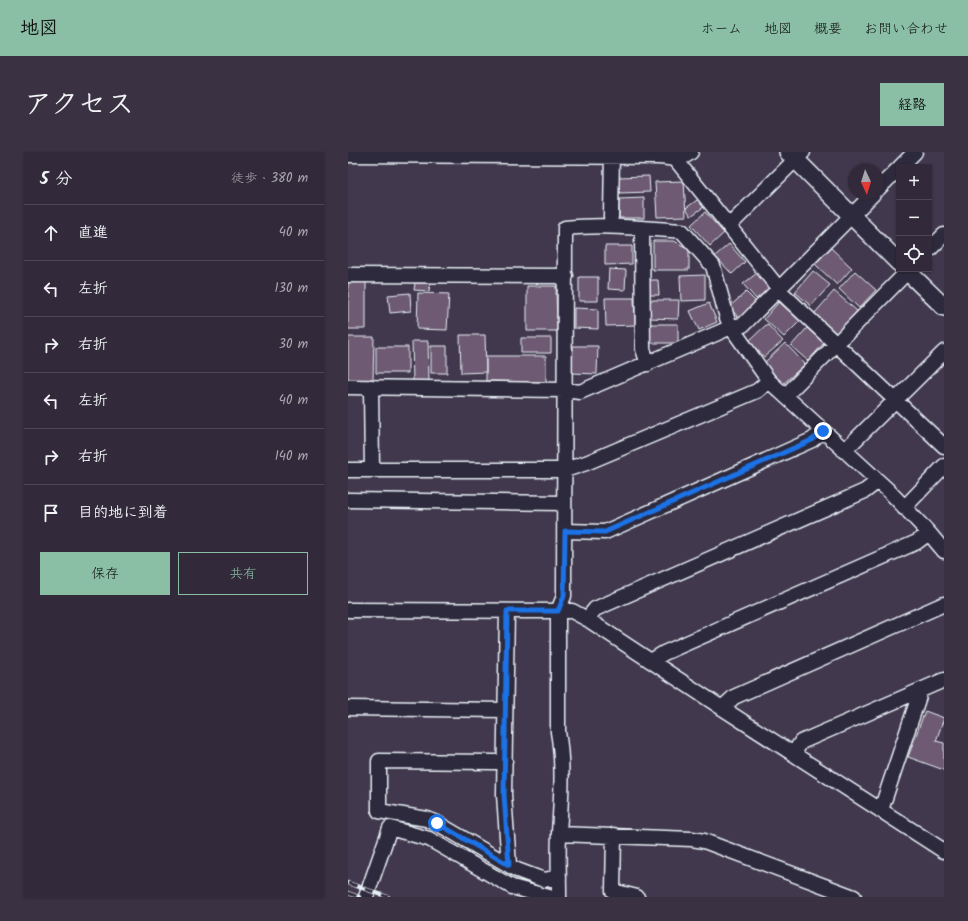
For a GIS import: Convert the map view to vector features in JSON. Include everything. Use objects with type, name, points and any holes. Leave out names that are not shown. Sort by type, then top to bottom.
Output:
[{"type":"street","points":[[348,155],[612,154],[660,157],[687,156],[691,152]]},
{"type":"street","points":[[902,164],[915,152]]},
{"type":"street","points":[[611,217],[612,154]]},
{"type":"street","points":[[729,226],[795,155],[896,259]]},
{"type":"street","points":[[675,156],[779,289],[836,345],[944,446]]},
{"type":"street","points":[[884,183],[896,170]]},
{"type":"street","points":[[348,387],[565,390],[580,392],[731,327],[742,325],[867,200]]},
{"type":"street","points":[[559,897],[559,834],[561,801],[560,745],[558,732],[558,611],[564,596],[565,228],[578,226],[682,231],[713,266],[727,318],[731,327],[769,382],[889,491],[944,551]]},
{"type":"street","points":[[642,228],[643,349],[648,364]]},
{"type":"street","points":[[932,247],[944,235]]},
{"type":"street","points":[[785,396],[836,345],[901,272]]},
{"type":"street","points":[[909,272],[944,307]]},
{"type":"street","points":[[348,275],[566,276]]},
{"type":"street","points":[[844,451],[944,352]]},
{"type":"street","points":[[348,470],[565,470],[586,464],[758,391],[769,382]]},
{"type":"street","points":[[371,387],[372,470]]},
{"type":"street","points":[[565,531],[605,532],[812,440],[823,431]]},
{"type":"street","points":[[904,508],[944,466]]},
{"type":"street","points":[[587,619],[595,609],[865,492],[878,481]]},
{"type":"street","points":[[348,500],[564,502]]},
{"type":"street","points":[[651,661],[664,653],[917,542],[929,533]]},
{"type":"street","points":[[722,708],[734,697],[944,604]]},
{"type":"street","points":[[348,610],[572,610],[944,851]]},
{"type":"street","points":[[507,611],[504,795],[509,865]]},
{"type":"street","points":[[794,753],[801,742],[944,680]]},
{"type":"street","points":[[881,810],[921,690]]},
{"type":"street","points":[[348,708],[505,710]]},
{"type":"street","points":[[505,761],[378,761],[379,811],[427,818],[517,870],[544,880],[559,877]]},
{"type":"street","points":[[366,897],[390,828],[429,840],[512,887],[549,897]]},
{"type":"street","points":[[559,834],[614,835],[704,841],[854,897]]},
{"type":"street","points":[[614,835],[613,891],[638,897]]},
{"type":"building","points":[[649,176],[650,192],[619,193],[619,177]]},
{"type":"building","points":[[684,181],[686,216],[657,217],[655,182]]},
{"type":"building","points":[[644,198],[644,218],[619,218],[619,199]]},
{"type":"building","points":[[700,198],[705,206],[691,216],[686,208]]},
{"type":"building","points":[[705,212],[724,233],[710,246],[691,225]]},
{"type":"building","points":[[653,241],[674,241],[689,249],[689,270],[653,270]]},
{"type":"building","points":[[729,244],[745,262],[732,274],[715,256]]},
{"type":"building","points":[[605,246],[632,246],[632,264],[605,265]]},
{"type":"building","points":[[831,248],[852,268],[837,285],[815,264]]},
{"type":"building","points":[[609,269],[626,270],[625,290],[608,289]]},
{"type":"building","points":[[813,271],[830,285],[811,306],[795,292]]},
{"type":"building","points":[[855,271],[876,290],[859,308],[839,289]]},
{"type":"building","points":[[757,273],[770,288],[756,299],[743,284]]},
{"type":"building","points":[[705,275],[705,300],[681,301],[680,276]]},
{"type":"building","points":[[579,277],[598,277],[598,301],[579,301]]},
{"type":"building","points":[[649,280],[658,280],[659,295],[650,295]]},
{"type":"building","points":[[348,281],[366,281],[366,329],[348,329]]},
{"type":"building","points":[[415,283],[430,283],[429,291],[414,290]]},
{"type":"building","points":[[527,286],[556,286],[557,331],[527,331]]},
{"type":"building","points":[[834,291],[857,311],[837,334],[814,314]]},
{"type":"building","points":[[746,292],[756,302],[739,318],[729,307]]},
{"type":"building","points":[[410,293],[411,311],[390,313],[388,295]]},
{"type":"building","points":[[418,293],[449,294],[447,330],[417,329]]},
{"type":"building","points":[[605,298],[634,298],[635,325],[606,326]]},
{"type":"building","points":[[650,300],[679,300],[678,319],[649,318]]},
{"type":"building","points":[[779,302],[800,321],[784,337],[764,319]]},
{"type":"building","points":[[709,303],[717,322],[699,330],[690,311]]},
{"type":"building","points":[[574,308],[598,309],[598,329],[574,328]]},
{"type":"building","points":[[649,324],[678,324],[678,343],[649,343]]},
{"type":"building","points":[[767,324],[783,341],[764,357],[749,341]]},
{"type":"building","points":[[807,328],[824,343],[808,361],[791,346]]},
{"type":"building","points":[[460,335],[485,335],[486,372],[461,373]]},
{"type":"building","points":[[348,337],[374,337],[373,380],[348,380]]},
{"type":"building","points":[[521,338],[551,338],[551,353],[521,353]]},
{"type":"building","points":[[412,341],[428,341],[429,381],[413,381]]},
{"type":"building","points":[[785,343],[805,364],[783,384],[764,363]]},
{"type":"building","points":[[431,346],[447,346],[447,373],[431,373]]},
{"type":"building","points":[[573,346],[598,346],[597,374],[572,373]]},
{"type":"building","points":[[376,347],[408,347],[408,373],[376,373]]},
{"type":"building","points":[[486,356],[546,356],[546,382],[486,381]]},
{"type":"building","points":[[925,711],[944,718],[936,741],[944,743],[944,770],[908,757]]},
{"type":"railway","points":[[348,883],[388,897]]},
{"type":"railway","points":[[348,893],[359,897]]},
{"type":"route","points":[[437,823],[509,865],[504,795],[507,611],[558,611],[564,596],[565,531],[605,532],[812,440],[823,431]]}]
